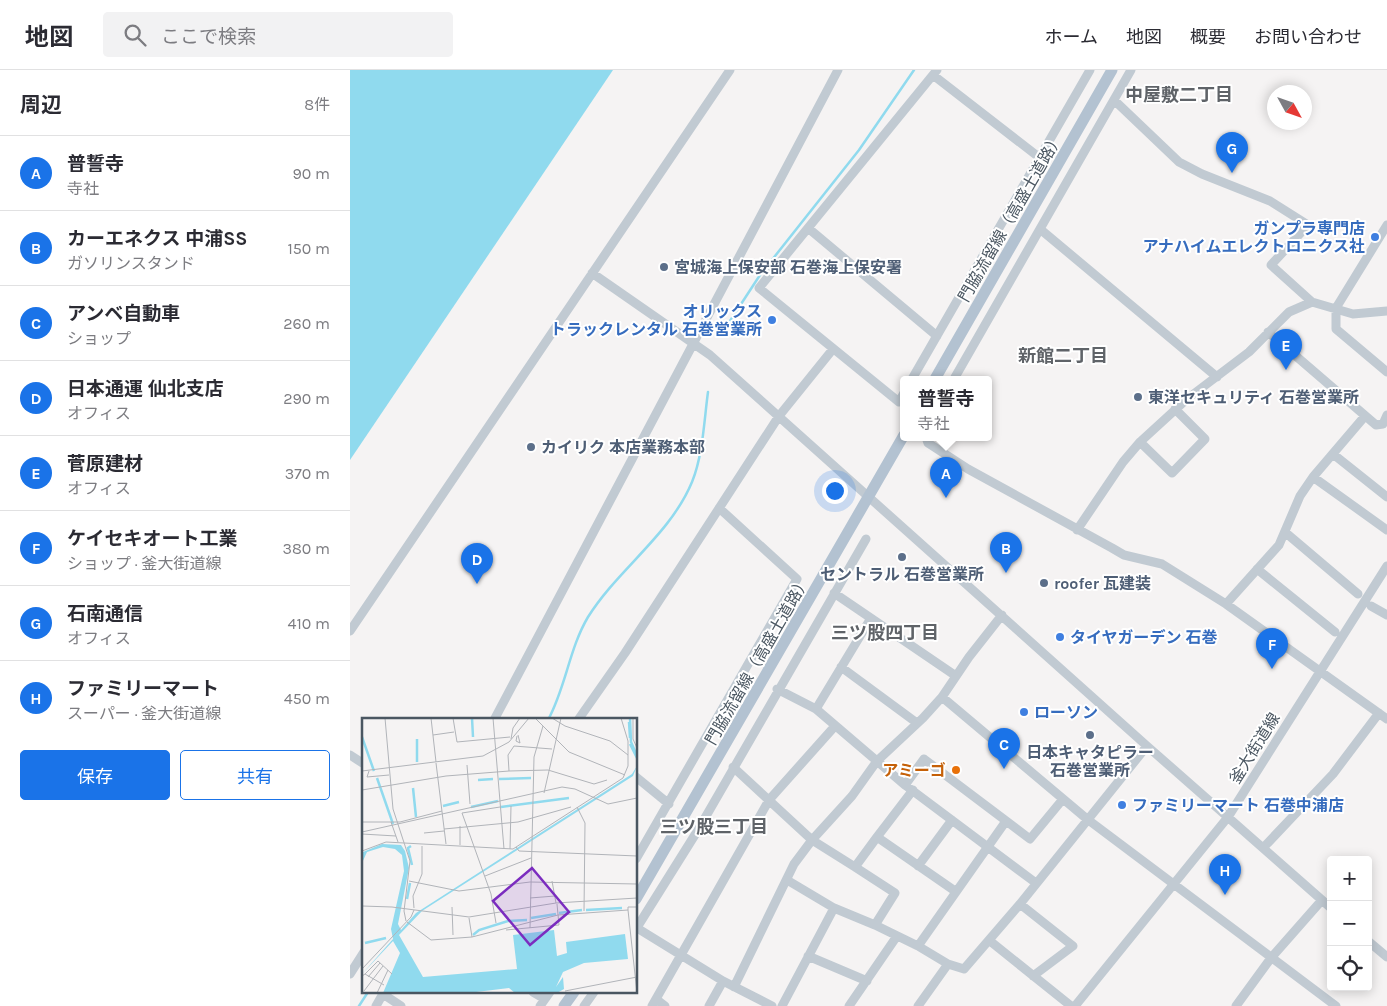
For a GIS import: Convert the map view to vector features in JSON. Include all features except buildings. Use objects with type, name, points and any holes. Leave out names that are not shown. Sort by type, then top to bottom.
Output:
[{"type":"main road","name":"門脇流留線（高盛土道路）","points":[[937,376],[1112,70]]},
{"type":"main road","name":"門脇流留線（高盛土道路）","points":[[638,896],[901,441]]},
{"type":"main road","points":[[564,1006],[573,994]]},
{"type":"street","points":[[350,631],[730,70]]},
{"type":"street","points":[[495,718],[838,70]]},
{"type":"street","points":[[914,376],[1090,70]]},
{"type":"street","points":[[956,376],[1131,70]]},
{"type":"street","points":[[900,399],[898,402],[759,288],[935,72],[1040,158]]},
{"type":"street","points":[[1114,100],[1179,162],[1202,174],[1270,201],[1308,225],[1271,264],[1312,302],[1353,314],[1387,311]]},
{"type":"street","points":[[1387,225],[1336,308],[1336,329],[1387,372]]},
{"type":"street","points":[[808,228],[937,336]]},
{"type":"street","points":[[1040,228],[1217,376]]},
{"type":"street","points":[[592,273],[693,342],[780,416],[868,497],[1327,904]]},
{"type":"street","points":[[1077,530],[1123,462],[1140,442],[1175,409],[1249,352],[1289,312],[1312,302]]},
{"type":"street","points":[[1268,332],[1376,425],[1383,424],[1387,415]]},
{"type":"street","points":[[579,718],[625,653],[780,416],[833,349]]},
{"type":"street","points":[[1140,442],[1172,473],[1205,439],[1175,409]]},
{"type":"street","points":[[1226,604],[1279,545],[1286,533],[1296,502],[1313,477],[1365,416]]},
{"type":"street","points":[[927,441],[968,469],[1124,555],[1162,564],[1226,604],[1321,670],[1387,719]]},
{"type":"street","points":[[1333,454],[1387,497]]},
{"type":"street","points":[[1313,477],[1387,530]]},
{"type":"street","points":[[638,856],[797,579],[719,508]]},
{"type":"street","points":[[1286,533],[1358,594]]},
{"type":"street","points":[[638,925],[733,768],[866,539]]},
{"type":"street","name":"釜大街道線","points":[[1075,1006],[1228,817],[1387,566]]},
{"type":"street","points":[[1257,569],[1335,632]]},
{"type":"street","points":[[834,593],[956,676]]},
{"type":"street","points":[[1372,606],[1387,616]]},
{"type":"street","points":[[734,987],[794,864],[812,840],[852,796],[877,761],[918,723],[942,697],[1002,615]]},
{"type":"street","points":[[816,708],[871,618]]},
{"type":"street","points":[[841,668],[918,723]]},
{"type":"street","points":[[778,689],[816,708],[909,788],[1036,883]]},
{"type":"street","points":[[942,697],[1087,819],[1336,1006]]},
{"type":"street","points":[[1263,848],[1333,774],[1379,713]]},
{"type":"street","points":[[665,1006],[654,1002],[769,800],[835,726]]},
{"type":"street","points":[[787,880],[834,908],[918,946],[948,964],[964,969],[990,941],[1147,746]]},
{"type":"street","points":[[350,755],[362,763]]},
{"type":"street","points":[[855,867],[909,788],[924,759],[1030,839],[1063,799]]},
{"type":"street","points":[[733,768],[812,840],[895,893],[875,925]]},
{"type":"street","points":[[638,780],[669,804]]},
{"type":"street","points":[[918,866],[952,820]]},
{"type":"street","points":[[918,946],[1006,821]]},
{"type":"street","points":[[877,837],[955,891]]},
{"type":"street","points":[[1236,1006],[1271,958],[1322,900]]},
{"type":"street","points":[[1020,904],[1073,946],[1033,976]]},
{"type":"street","points":[[782,1006],[834,908]]},
{"type":"street","points":[[638,929],[723,981],[772,1006]]},
{"type":"street","points":[[849,1006],[897,936]]},
{"type":"street","points":[[990,941],[1071,1006]]},
{"type":"street","points":[[1372,944],[1387,957]]},
{"type":"street","points":[[350,974],[362,955]]},
{"type":"street","points":[[808,956],[866,980]]},
{"type":"street","points":[[918,1006],[948,964]]},
{"type":"street","points":[[709,1006],[723,981]]},
{"type":"street","points":[[376,1006],[382,994]]},
{"type":"street","points":[[384,994],[401,1006]]},
{"type":"street","points":[[584,1006],[593,994]]},
{"type":"water","points":[[350,70],[613,70],[350,460]]},
{"type":"waterway","points":[[728,324],[760,275],[859,150],[914,70]]},
{"type":"waterway","points":[[549,718],[576,642],[588,617],[614,583],[671,519],[692,482],[701,449],[708,392]]},
{"type":"waterway","points":[[359,1006],[367,994]]},
{"type":"place","name":"石南通信","points":[[1232,173]]},
{"type":"place","name":"ガンプラ専門店 アナハイムエレクトロニクス社","points":[[1375,237]]},
{"type":"place","name":"宮城海上保安部 石巻海上保安署","points":[[664,267]]},
{"type":"place","name":"オリックス トラックレンタル 石巻営業所","points":[[772,320]]},
{"type":"place","name":"菅原建材","points":[[1286,370]]},
{"type":"place","name":"東洋セキュリティ 石巻営業所","points":[[1138,397]]},
{"type":"place","name":"カイリク 本店業務本部","points":[[531,447]]},
{"type":"place","name":"普誓寺","points":[[946,498]]},
{"type":"place","name":"セントラル 石巻営業所","points":[[902,557]]},
{"type":"place","name":"カーエネクス 中浦SS","points":[[1006,573]]},
{"type":"place","name":"roofer 瓦建装","points":[[1044,583]]},
{"type":"place","name":"日本通運 仙北支店","points":[[477,584]]},
{"type":"place","name":"タイヤガーデン 石巻","points":[[1060,637]]},
{"type":"place","name":"ケイセキオート工業","points":[[1272,669]]},
{"type":"place","name":"ローソン","points":[[1024,712]]},
{"type":"place","name":"日本キャタピラー 石巻営業所","points":[[1090,735]]},
{"type":"place","name":"アンベ自動車","points":[[1004,769]]},
{"type":"place","name":"アミーゴ","points":[[956,770]]},
{"type":"place","name":"ファミリーマート 石巻中浦店","points":[[1122,805]]},
{"type":"place","name":"ファミリーマート","points":[[1225,895]]},
{"type":"district","name":"中屋敷二丁目","points":[[1179,95]]},
{"type":"district","name":"新館二丁目","points":[[1063,356]]},
{"type":"district","name":"三ツ股四丁目","points":[[885,633]]},
{"type":"district","name":"三ツ股三丁目","points":[[714,827]]}]
